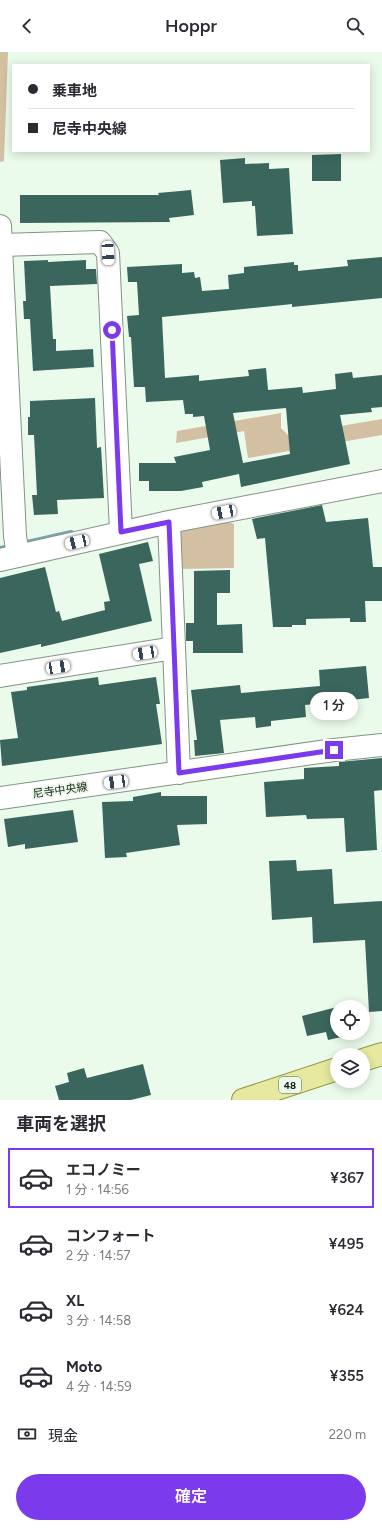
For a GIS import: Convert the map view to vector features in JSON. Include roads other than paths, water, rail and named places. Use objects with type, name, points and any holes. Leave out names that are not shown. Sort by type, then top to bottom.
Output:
[{"type":"main road","points":[[370,1058],[382,1054]]},
{"type":"main road","name":"48","points":[[243,1100],[330,1071]]},
{"type":"street","points":[[121,524],[108,253],[100,242],[1,235],[3,385],[11,551],[121,524],[169,522],[382,481]]},
{"type":"street","points":[[169,522],[179,773]]},
{"type":"street","points":[[0,676],[174,648]]},
{"type":"street","name":"尼寺中央線","points":[[0,798],[334,750],[382,745]]},
{"type":"waterway","points":[[0,549],[71,533]]}]
